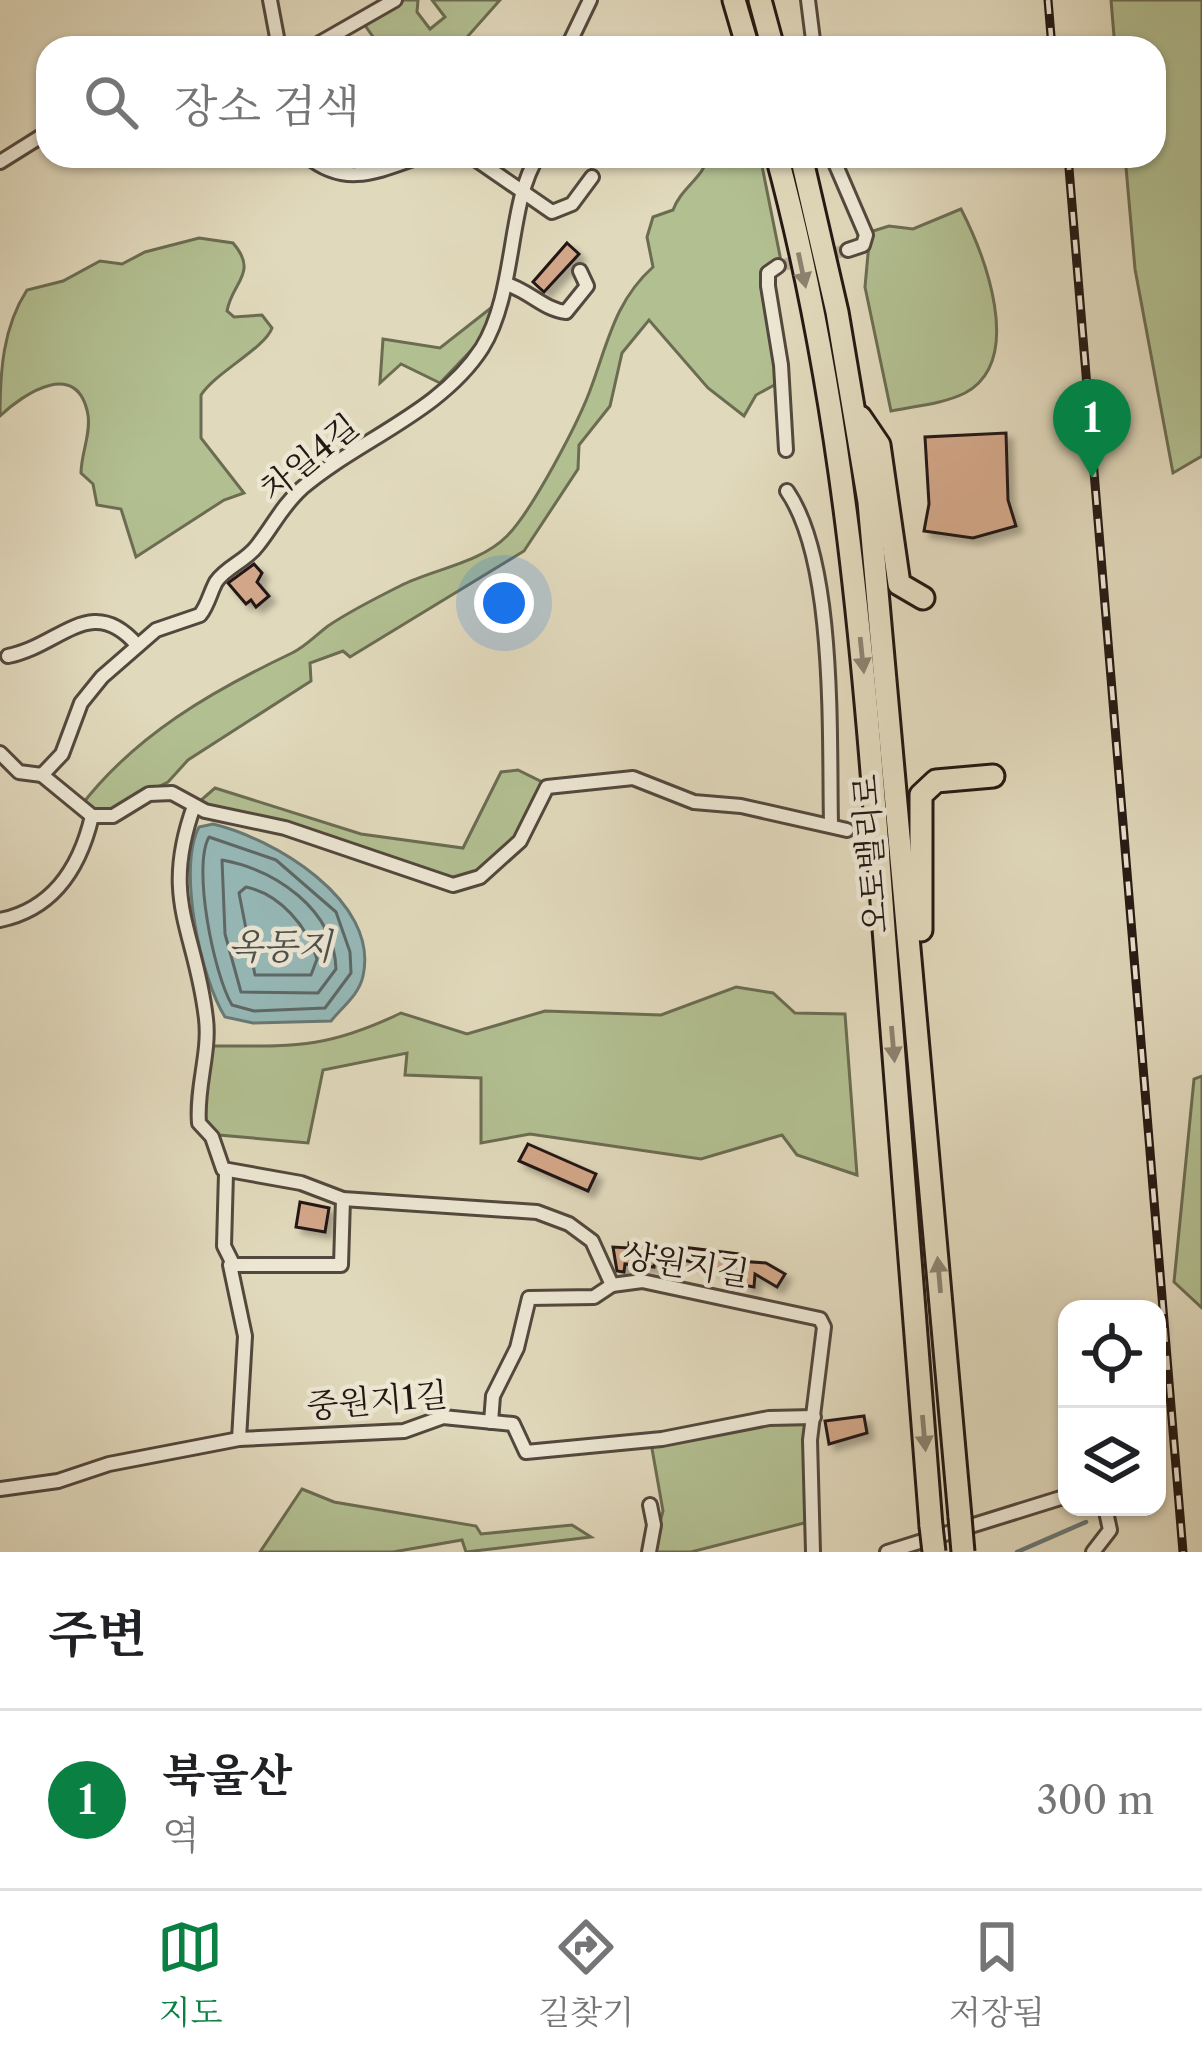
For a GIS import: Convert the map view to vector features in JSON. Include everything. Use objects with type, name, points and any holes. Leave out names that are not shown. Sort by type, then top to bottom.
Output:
[{"type":"highway","points":[[734,0],[744,36]]},
{"type":"highway","points":[[760,0],[770,36]]},
{"type":"highway","name":"오토밸리로","points":[[780,168],[822,365],[847,520],[868,709],[934,1552]]},
{"type":"highway","name":"오토밸리로","points":[[804,168],[869,502],[894,736],[963,1552]]},
{"type":"highway","points":[[853,404],[879,445],[899,584],[923,598]]},
{"type":"highway","points":[[920,1063],[921,795],[936,781],[993,776]]},
{"type":"street","points":[[270,0],[277,36]]},
{"type":"street","points":[[332,36],[395,0]]},
{"type":"street","points":[[573,36],[590,0]]},
{"type":"street","points":[[808,0],[812,36]]},
{"type":"street","points":[[0,162],[36,140]]},
{"type":"street","points":[[326,168],[341,177],[376,168]]},
{"type":"street","points":[[487,168],[548,211],[561,212],[592,177]]},
{"type":"street","name":"차일4길","points":[[42,775],[62,754],[86,695],[137,645],[156,630],[200,615],[218,579],[257,546],[288,502],[466,368],[490,330],[506,284],[523,194],[533,168]]},
{"type":"street","points":[[837,168],[866,235],[863,245],[848,250]]},
{"type":"street","points":[[778,266],[768,274],[768,286],[781,364],[786,450]]},
{"type":"street","points":[[506,284],[526,289],[550,308],[566,312],[587,286],[580,271]]},
{"type":"street","points":[[787,491],[808,526],[812,550],[826,666],[831,824]]},
{"type":"street","points":[[8,656],[96,621],[117,624],[137,645]]},
{"type":"street","points":[[0,753],[20,772],[42,775],[92,816],[113,816],[158,792],[172,793],[194,806],[334,843],[453,885],[480,877],[520,841],[547,787],[634,778],[694,802],[848,830]]},
{"type":"street","points":[[194,806],[180,845],[178,886],[206,1017],[199,1123],[226,1173],[224,1246],[232,1262],[246,1354],[239,1438]]},
{"type":"street","points":[[0,920],[36,908],[52,896],[77,861],[92,816]]},
{"type":"street","name":"상원지길","points":[[226,1173],[301,1183],[343,1199],[537,1212],[568,1224],[592,1241],[612,1285],[642,1281],[820,1319],[824,1328],[809,1458],[813,1552]]},
{"type":"street","points":[[232,1262],[341,1265],[343,1199]]},
{"type":"street","points":[[490,1422],[493,1396],[518,1348],[530,1298],[594,1297],[612,1285]]},
{"type":"street","name":"중원지1길","points":[[0,1489],[58,1481],[109,1464],[239,1438],[404,1431],[442,1417],[516,1427],[521,1447],[530,1452],[662,1439],[769,1418],[814,1417]]},
{"type":"street","points":[[887,1552],[1058,1499]]},
{"type":"street","points":[[649,1552],[650,1505]]},
{"type":"street","points":[[1093,1552],[1111,1527],[1108,1516]]},
{"type":"green space","points":[[403,0],[418,0],[417,12],[430,29],[445,17],[432,0],[500,0],[468,36],[372,36],[364,24]]},
{"type":"green space","points":[[1111,0],[1202,0],[1202,456],[1173,473],[1135,269],[1126,168],[1166,168],[1166,36],[1114,36]]},
{"type":"green space","points":[[762,168],[781,261],[773,265],[778,383],[756,395],[744,416],[708,388],[649,320],[622,353],[610,406],[579,445],[578,469],[524,551],[350,657],[343,651],[310,663],[311,681],[188,760],[168,782],[104,814],[80,807],[125,758],[204,699],[297,650],[363,605],[483,553],[507,536],[566,442],[622,307],[653,267],[647,237],[653,217],[673,210],[702,171]]},
{"type":"green space","points":[[961,209],[988,278],[997,332],[993,357],[983,377],[965,393],[891,411],[865,287],[870,232],[889,226],[913,229]]},
{"type":"green space","points":[[199,238],[233,243],[244,262],[227,311],[234,317],[262,315],[272,328],[201,395],[201,438],[244,493],[224,500],[136,557],[121,509],[97,505],[93,484],[81,473],[89,422],[82,398],[62,384],[49,386],[22,398],[0,416],[4,350],[27,290],[63,281],[100,261],[122,264],[145,252]]},
{"type":"green space","points":[[496,304],[480,341],[440,383],[401,364],[380,383],[383,339],[440,348]]},
{"type":"green space","points":[[518,770],[542,782],[533,814],[503,853],[463,882],[201,806],[200,801],[215,788],[361,834],[463,848],[501,772]]},
{"type":"green space","points":[[736,987],[773,993],[795,1013],[845,1014],[857,1175],[797,1155],[782,1135],[701,1159],[530,1134],[481,1143],[481,1078],[405,1075],[407,1053],[323,1070],[308,1143],[219,1135],[204,1121],[210,1046],[328,1040],[401,1013],[467,1034],[545,1011],[661,1015]]},
{"type":"green space","points":[[1202,1076],[1202,1308],[1174,1282],[1194,1079]]},
{"type":"green space","points":[[806,1418],[808,1522],[691,1552],[652,1552],[663,1511],[651,1443]]},
{"type":"green space","points":[[302,1489],[334,1502],[476,1526],[481,1534],[572,1525],[591,1537],[466,1552],[462,1540],[393,1552],[260,1552]]},
{"type":"water","name":"옥동지","points":[[213,824],[291,858],[339,898],[355,922],[364,948],[363,976],[354,995],[331,1021],[253,1023],[225,1017],[200,951],[191,895],[193,845],[199,827]]},
{"type":"building","points":[[567,243],[579,254],[544,292],[533,282]]},
{"type":"building","points":[[1006,433],[1008,500],[1016,526],[973,538],[924,531],[929,504],[925,437]]},
{"type":"building","points":[[254,564],[262,573],[257,582],[269,596],[256,607],[251,600],[246,604],[228,583]]},
{"type":"building","points":[[528,1144],[596,1174],[588,1191],[519,1161]]},
{"type":"building","points":[[300,1202],[329,1208],[325,1232],[296,1227]]},
{"type":"building","points":[[629,1243],[656,1246],[654,1267],[625,1264],[624,1272],[617,1271],[613,1247],[629,1248]]},
{"type":"building","points":[[682,1247],[740,1254],[739,1261],[766,1263],[785,1274],[777,1287],[755,1274],[754,1287],[743,1285],[744,1276],[680,1259]]},
{"type":"building","points":[[864,1416],[867,1433],[829,1444],[825,1421]]},
{"type":"waterway","points":[[1017,1552],[1086,1522]]},
{"type":"tunnel","points":[[778,266],[848,250]]},
{"type":"railway","points":[[1048,0],[1051,36]]},
{"type":"railway","points":[[1069,168],[1183,1552]]},
{"type":"place","name":"북울산","points":[[1092,478]]}]
